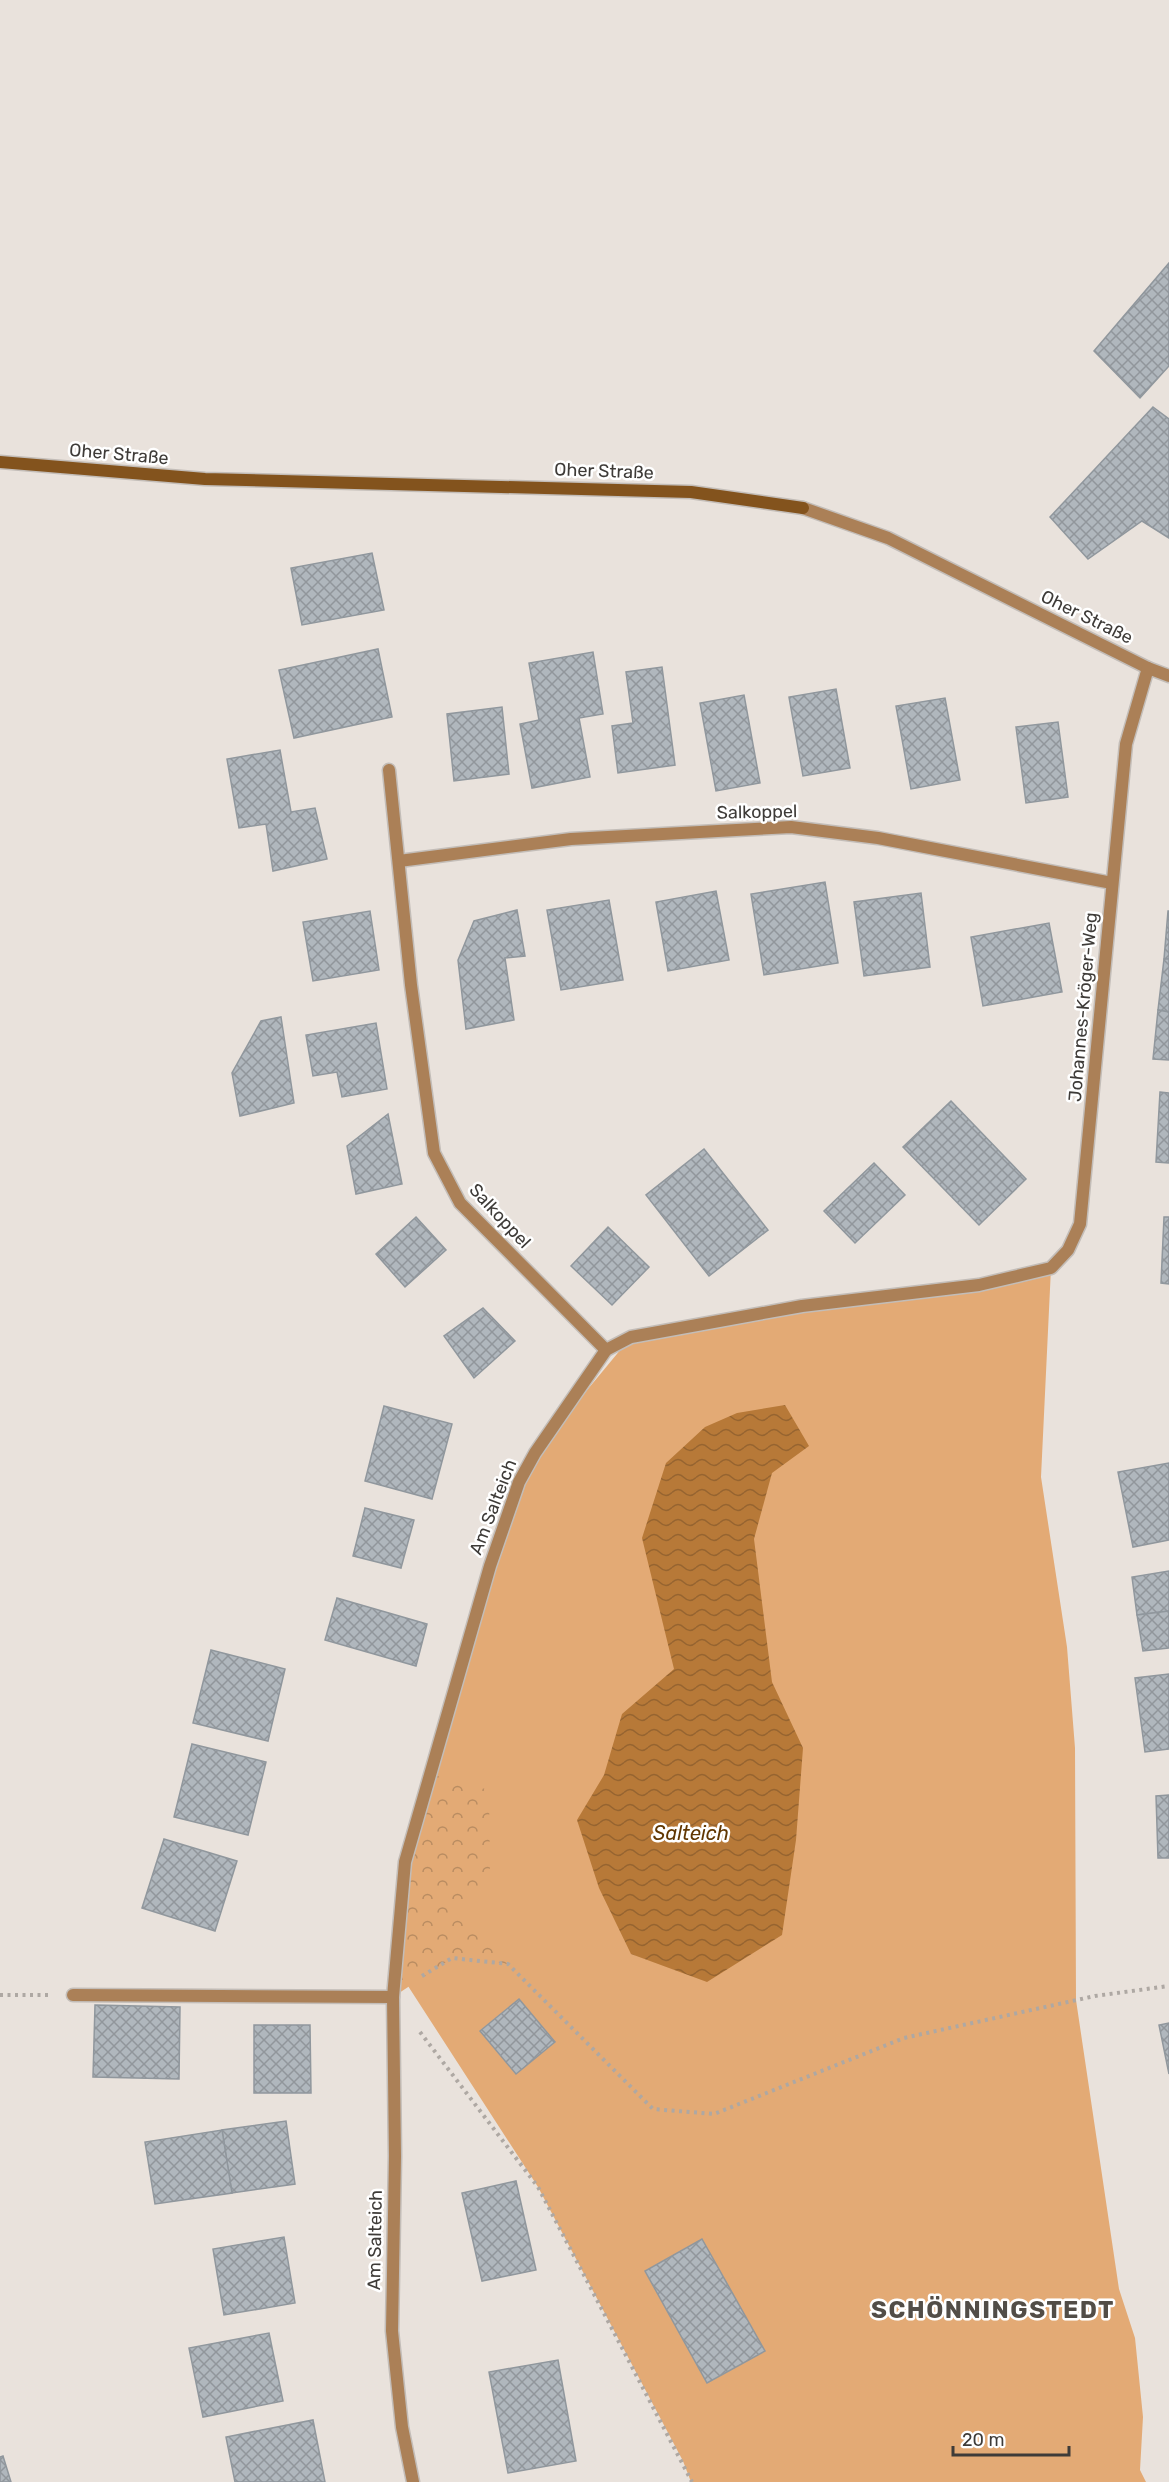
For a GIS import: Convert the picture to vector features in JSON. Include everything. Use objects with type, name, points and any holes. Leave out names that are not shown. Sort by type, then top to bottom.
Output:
[{"type":"street","name":"Oher Straße","points":[[0,462],[205,479],[691,492],[803,508],[888,538],[1148,668],[1169,676]]},
{"type":"street","name":"Johannes-Kröger-Weg","points":[[979,1285],[1052,1268],[1068,1250],[1080,1224],[1126,744],[1148,668]]},
{"type":"street","name":"Salkoppel","points":[[389,770],[425,1097],[434,1153],[460,1203],[606,1350]]},
{"type":"street","name":"Salkoppel","points":[[399,861],[571,839],[791,827],[889,840],[1112,884]]},
{"type":"street","name":"Am Salteich","points":[[413,2482],[402,2427],[392,2331],[395,2156],[393,1997],[405,1862],[490,1566],[519,1482],[534,1453],[606,1350],[631,1337],[802,1306],[979,1285]]},
{"type":"street","points":[[73,1995],[393,1997]]},
{"type":"path","points":[[692,2482],[538,2187],[393,1997],[452,1958],[508,1964],[653,2109],[714,2114],[904,2038],[1095,1996],[1169,1986]]},
{"type":"path","points":[[0,1995],[73,1995]]},
{"type":"green space","points":[[1051,1268],[1041,1477],[1067,1647],[1075,1748],[1076,2000],[1119,2289],[1135,2338],[1143,2417],[1140,2470],[1146,2482],[691,2482],[683,2461],[538,2187],[408,1986],[405,1862],[490,1566],[535,1453],[631,1337]]},
{"type":"green space","points":[[430,1774],[489,1790],[490,1878],[464,1914],[508,1964],[452,1958],[393,1997],[405,1862]]},
{"type":"water","name":"Salteich","points":[[785,1405],[809,1446],[772,1473],[754,1539],[772,1682],[803,1748],[796,1840],[782,1935],[707,1982],[631,1954],[599,1888],[577,1820],[604,1775],[622,1714],[674,1669],[642,1538],[666,1463],[705,1427],[737,1413]]},
{"type":"building","points":[[1169,263],[1169,366],[1140,398],[1094,351]]},
{"type":"building","points":[[1153,407],[1169,419],[1169,538],[1142,521],[1088,559],[1050,517]]},
{"type":"building","points":[[372,553],[384,610],[302,625],[291,568]]},
{"type":"building","points":[[378,649],[392,717],[294,738],[279,670]]},
{"type":"building","points":[[593,652],[603,714],[579,718],[590,777],[532,788],[520,724],[539,720],[529,663]]},
{"type":"building","points":[[662,667],[675,765],[618,773],[612,726],[633,723],[626,672]]},
{"type":"building","points":[[836,689],[850,768],[803,776],[789,697]]},
{"type":"building","points":[[744,695],[760,783],[716,791],[700,703]]},
{"type":"building","points":[[945,698],[960,780],[911,789],[896,706]]},
{"type":"building","points":[[502,707],[509,774],[454,781],[447,714]]},
{"type":"building","points":[[1058,722],[1068,797],[1026,803],[1016,727]]},
{"type":"building","points":[[280,750],[291,812],[315,808],[327,859],[273,871],[266,824],[239,828],[227,759]]},
{"type":"building","points":[[825,882],[838,963],[764,975],[751,894]]},
{"type":"building","points":[[716,891],[729,960],[668,971],[656,902]]},
{"type":"building","points":[[921,893],[930,967],[864,976],[854,902]]},
{"type":"building","points":[[609,900],[623,980],[561,990],[547,910]]},
{"type":"building","points":[[517,910],[525,956],[505,958],[514,1020],[466,1029],[458,960],[474,921]]},
{"type":"building","points":[[370,911],[379,970],[313,981],[303,922]]},
{"type":"building","points":[[1168,911],[1169,959],[1164,959]]},
{"type":"building","points":[[1049,923],[1062,992],[983,1006],[971,937]]},
{"type":"building","points":[[1164,959],[1169,959],[1169,1012],[1158,1010]]},
{"type":"building","points":[[1158,1010],[1169,1012],[1169,1060],[1153,1059]]},
{"type":"building","points":[[281,1017],[294,1103],[240,1116],[232,1073],[261,1021]]},
{"type":"building","points":[[376,1023],[387,1089],[342,1097],[337,1072],[313,1076],[306,1035]]},
{"type":"building","points":[[1160,1092],[1169,1093],[1169,1163],[1156,1162]]},
{"type":"building","points":[[951,1101],[1026,1179],[979,1225],[903,1147]]},
{"type":"building","points":[[388,1114],[402,1184],[356,1194],[347,1146]]},
{"type":"building","points":[[704,1149],[768,1230],[709,1276],[646,1195]]},
{"type":"building","points":[[874,1163],[905,1195],[855,1243],[824,1211]]},
{"type":"building","points":[[416,1217],[446,1250],[405,1287],[376,1254]]},
{"type":"building","points":[[1164,1217],[1169,1217],[1169,1284],[1161,1283]]},
{"type":"building","points":[[608,1227],[649,1267],[612,1305],[571,1266]]},
{"type":"building","points":[[483,1308],[515,1341],[474,1378],[444,1336]]},
{"type":"building","points":[[384,1406],[452,1424],[432,1499],[365,1481]]},
{"type":"building","points":[[1169,1463],[1169,1540],[1133,1547],[1118,1472]]},
{"type":"building","points":[[365,1508],[414,1520],[401,1568],[353,1556]]},
{"type":"building","points":[[1169,1571],[1169,1611],[1137,1615],[1132,1577]]},
{"type":"building","points":[[337,1598],[427,1624],[416,1666],[325,1640]]},
{"type":"building","points":[[1169,1611],[1169,1648],[1143,1651],[1137,1615]]},
{"type":"building","points":[[211,1650],[285,1669],[268,1741],[193,1723]]},
{"type":"building","points":[[1169,1674],[1169,1749],[1145,1752],[1135,1678]]},
{"type":"building","points":[[192,1744],[266,1762],[248,1835],[174,1817]]},
{"type":"building","points":[[1169,1795],[1169,1858],[1158,1858],[1156,1796]]},
{"type":"building","points":[[164,1839],[237,1861],[215,1931],[142,1908]]},
{"type":"building","points":[[519,1999],[555,2042],[516,2074],[480,2031]]},
{"type":"building","points":[[95,2005],[180,2007],[179,2079],[93,2077]]},
{"type":"building","points":[[1169,2023],[1169,2074],[1159,2025]]},
{"type":"building","points":[[254,2025],[310,2025],[311,2093],[254,2093]]},
{"type":"building","points":[[286,2121],[295,2184],[232,2193],[222,2130]]},
{"type":"building","points":[[222,2130],[232,2193],[155,2204],[145,2142]]},
{"type":"building","points":[[516,2181],[536,2270],[482,2281],[462,2193]]},
{"type":"building","points":[[284,2237],[295,2303],[224,2315],[213,2249]]},
{"type":"building","points":[[702,2239],[765,2351],[707,2383],[645,2271]]},
{"type":"building","points":[[269,2333],[283,2401],[203,2417],[189,2348]]},
{"type":"building","points":[[558,2360],[576,2461],[508,2473],[489,2372]]},
{"type":"building","points":[[313,2420],[325,2482],[235,2482],[226,2437]]},
{"type":"building","points":[[3,2456],[11,2482],[0,2482],[0,2457]]},
{"type":"district","name":"SCHÖNNINGSTEDT","points":[[993,2310]]}]
